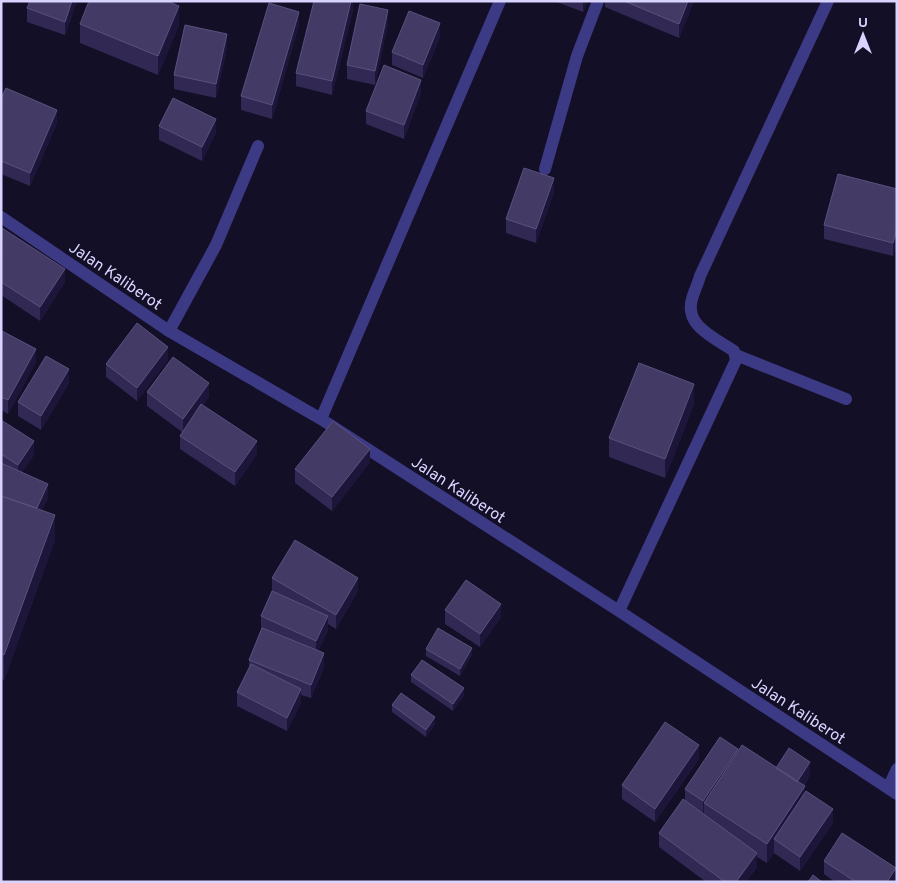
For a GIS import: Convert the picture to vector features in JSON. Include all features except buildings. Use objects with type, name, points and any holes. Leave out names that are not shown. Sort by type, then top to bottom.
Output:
[{"type":"street","points":[[321,419],[500,1]]},
{"type":"street","points":[[545,169],[577,56],[598,1]]},
{"type":"street","points":[[828,1],[700,276],[691,301],[692,319],[698,326],[734,351],[736,355],[846,398]]},
{"type":"street","points":[[169,331],[216,245],[258,146]]},
{"type":"street","name":"Jalan Kaliberot","points":[[1,217],[169,331],[321,419],[619,611],[892,791]]},
{"type":"street","points":[[619,611],[735,366],[736,355]]},
{"type":"street","points":[[892,791],[897,769]]}]
